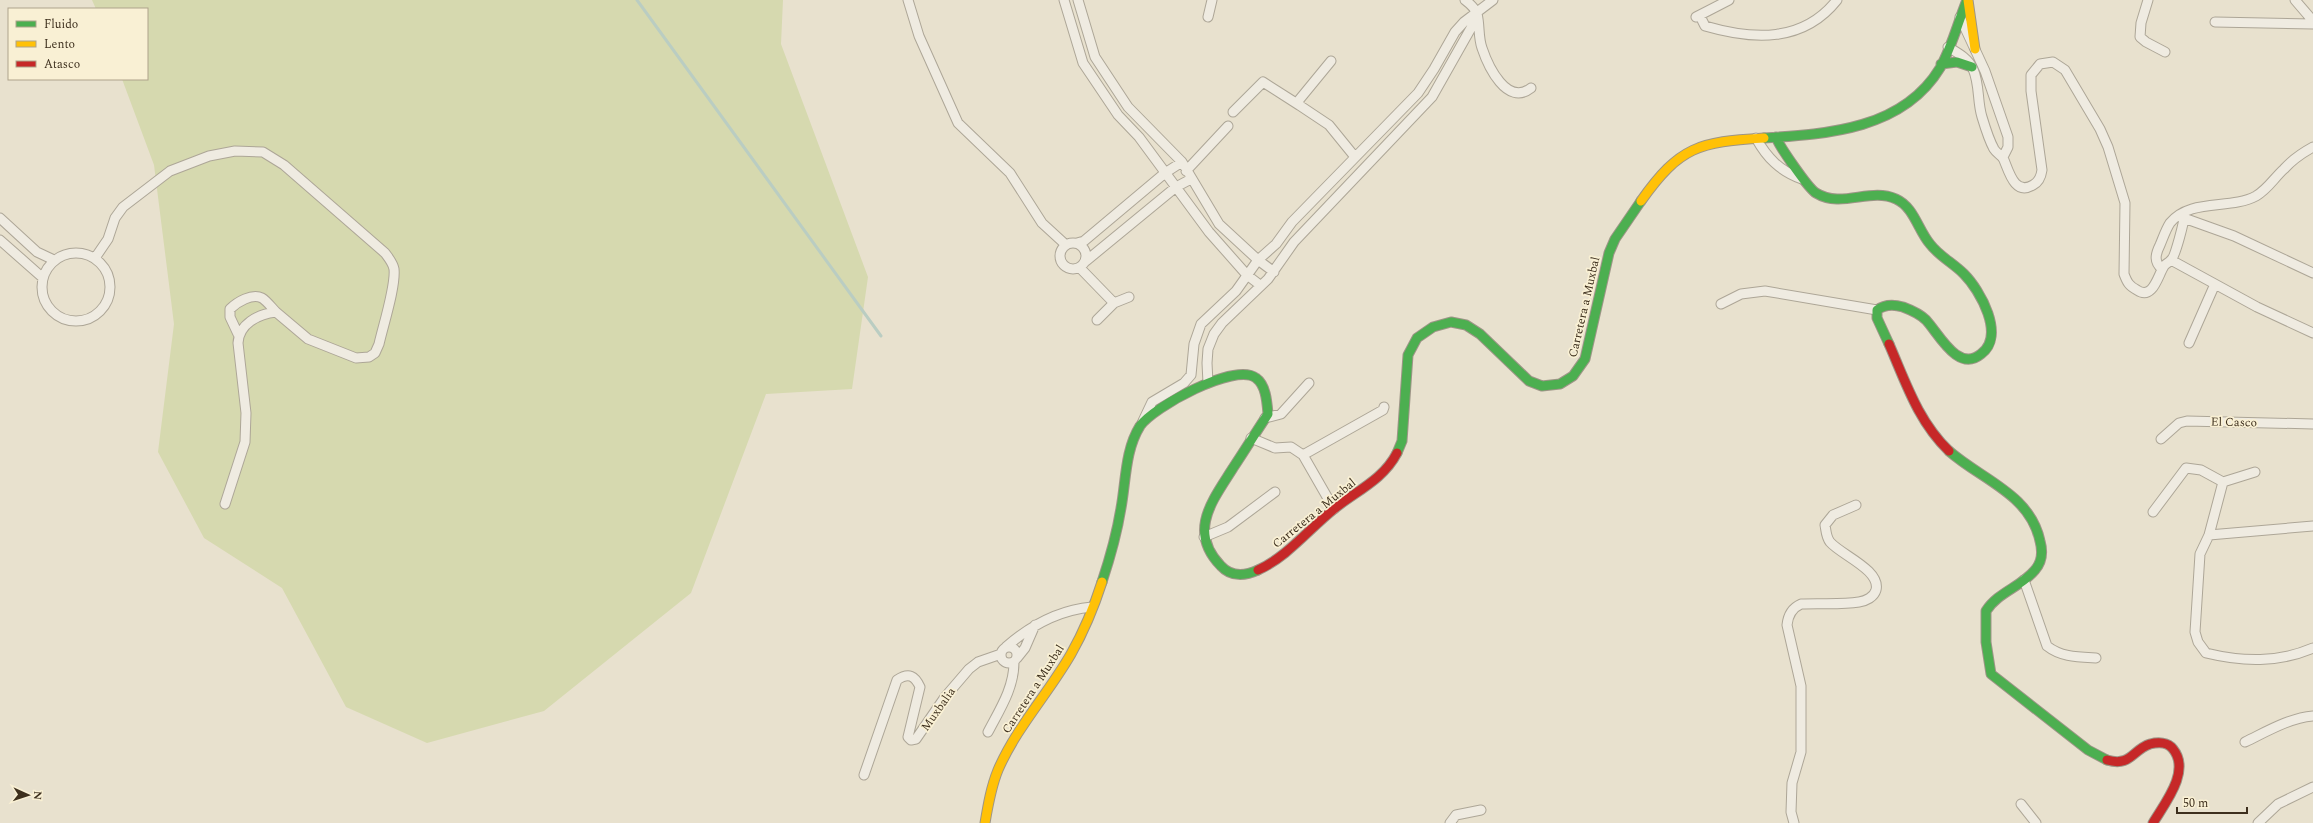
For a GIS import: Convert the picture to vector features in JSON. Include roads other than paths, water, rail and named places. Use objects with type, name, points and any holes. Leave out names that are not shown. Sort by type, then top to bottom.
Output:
[{"type":"main road","name":"Carretera a Muxbal","points":[[986,823],[990,793],[1012,743],[1060,671],[1083,631],[1111,554],[1133,444],[1142,424],[1155,412],[1208,383],[1237,374],[1247,374],[1256,378],[1262,384],[1267,402],[1268,414],[1210,503],[1205,514],[1204,537],[1209,551],[1223,569],[1231,574],[1241,575],[1263,567],[1301,540],[1334,509],[1382,475],[1400,449],[1408,355],[1412,343],[1416,339],[1425,332],[1446,323],[1468,326],[1491,343],[1520,372],[1534,383],[1542,386],[1559,385],[1568,381],[1577,374],[1585,359],[1609,253],[1615,239],[1658,181],[1678,158],[1690,151],[1708,144],[1838,130],[1868,124],[1891,115],[1909,104],[1930,83],[1941,64],[1968,0]]},
{"type":"main road","points":[[1968,0],[1975,48]]},
{"type":"main road","points":[[1941,64],[1950,61],[1957,61],[1972,67]]},
{"type":"main road","points":[[1776,137],[1780,150],[1795,165],[1802,179],[1815,193],[1825,198],[1847,200],[1873,195],[1896,198],[1904,203],[1920,232],[1930,246],[1964,274],[1972,284],[1989,314],[1992,331],[1990,344],[1982,355],[1962,358],[1947,348],[1925,319],[1909,309],[1890,304],[1883,305],[1877,310],[1876,318],[1927,427],[1949,450],[2022,504],[2032,514],[2039,529],[2042,558],[2034,571],[2024,580],[2000,596],[1986,612],[1985,621],[1991,674],[2088,750],[2101,758],[2118,762],[2126,761],[2147,746],[2158,743],[2170,745],[2179,755],[2181,764],[2177,778],[2153,823]]},
{"type":"street","points":[[908,0],[919,36],[958,123],[1010,173],[1042,223],[1066,245]]},
{"type":"street","points":[[1064,0],[1083,63],[1118,115],[1139,137],[1209,232],[1247,274],[1260,285]]},
{"type":"street","points":[[1078,0],[1095,57],[1128,107],[1182,162],[1219,224],[1258,260],[1274,272]]},
{"type":"street","points":[[1208,17],[1212,0]]},
{"type":"street","points":[[1465,0],[1477,13],[1481,47],[1497,79],[1505,87],[1518,94],[1525,93],[1531,88]]},
{"type":"street","points":[[1142,424],[1152,402],[1184,383],[1191,375],[1194,344],[1201,324],[1236,292],[1258,260],[1276,244],[1292,222],[1418,93],[1434,69],[1455,32],[1464,22],[1493,0]]},
{"type":"street","points":[[1729,0],[1698,16],[1705,26],[1727,32],[1749,35],[1792,33],[1820,18],[1837,0]]},
{"type":"street","points":[[2148,0],[2141,23],[2140,36],[2146,42],[2165,52]]},
{"type":"street","points":[[2295,0],[2313,22]]},
{"type":"street","points":[[1208,383],[1208,349],[1214,334],[1260,285],[1268,279],[1294,242],[1432,97],[1471,28],[1477,13]]},
{"type":"street","points":[[1960,17],[1985,70],[1998,113],[2009,142],[2003,157]]},
{"type":"street","points":[[2215,22],[2313,22]]},
{"type":"street","points":[[1948,47],[1964,58],[1972,67],[1978,85],[1983,120],[1995,150],[2003,157],[2009,175],[2015,184],[2020,186],[2031,187],[2039,180],[2042,170],[2031,91],[2032,75],[2035,68],[2046,61],[2060,65],[2070,77],[2100,129],[2112,159],[2125,203],[2124,274],[2128,284],[2138,292],[2146,293],[2156,283],[2162,269],[2172,256],[2183,216]]},
{"type":"street","points":[[1299,105],[1299,100],[1331,62]]},
{"type":"street","points":[[1232,112],[1263,82],[1329,125],[1355,157]]},
{"type":"street","points":[[1983,120],[1998,113]]},
{"type":"street","points":[[1182,162],[1165,173],[1084,241],[1066,245],[1061,253],[1064,266],[1072,270],[1083,264],[1176,187],[1189,175],[1228,126]]},
{"type":"street","points":[[1756,138],[1766,156],[1787,174],[1802,179]]},
{"type":"street","points":[[2162,269],[2156,260],[2158,248],[2169,225],[2201,207],[2241,202],[2256,196],[2269,187],[2284,168],[2313,147]]},
{"type":"street","points":[[95,258],[108,239],[115,218],[123,207],[170,171],[209,156],[235,151],[263,152],[284,165],[385,253],[394,269],[379,344],[375,353],[369,357],[356,358],[308,339],[276,312],[263,298],[255,297],[238,301],[230,309],[230,317],[238,334],[246,413],[245,442],[225,504]]},
{"type":"street","points":[[2183,216],[2234,236],[2313,273]]},
{"type":"street","points":[[0,218],[37,252],[54,260]]},
{"type":"street","points":[[0,240],[43,278]]},
{"type":"street","points":[[1076,243],[1084,248],[1083,264],[1114,303]]},
{"type":"street","points":[[2158,248],[2166,247],[2172,256],[2215,284],[2257,307],[2313,333]]},
{"type":"street","points":[[74,252],[95,258],[103,266],[108,275],[110,287],[108,298],[103,309],[94,316],[77,321],[60,317],[51,310],[44,300],[42,290],[43,278],[47,268],[54,260],[64,254],[74,252]]},
{"type":"street","points":[[2189,343],[2215,284]]},
{"type":"street","points":[[1722,304],[1740,294],[1765,291],[1877,310]]},
{"type":"street","points":[[1097,320],[1114,303],[1129,296]]},
{"type":"street","points":[[238,334],[244,326],[258,316],[276,312]]},
{"type":"street","points":[[1265,418],[1281,414],[1309,383]]},
{"type":"street","points":[[1303,455],[1383,410],[1384,407]]},
{"type":"street","name":"El Casco","points":[[2161,439],[2179,423],[2187,421],[2313,424]]},
{"type":"street","points":[[1251,438],[1275,448],[1291,447],[1303,455],[1334,509]]},
{"type":"street","points":[[2153,512],[2186,468],[2201,470],[2223,482],[2255,472]]},
{"type":"street","points":[[2223,482],[2209,535],[2200,554],[2195,632],[2198,642],[2206,653],[2263,661],[2293,656],[2313,648]]},
{"type":"street","points":[[1204,537],[1228,527],[1275,492]]},
{"type":"street","points":[[1794,823],[1791,812],[1792,783],[1801,752],[1802,686],[1787,625],[1788,617],[1796,606],[1801,604],[1860,602],[1872,597],[1876,591],[1876,582],[1870,572],[1830,542],[1826,533],[1825,524],[1833,515],[1856,505]]},
{"type":"street","points":[[2209,535],[2313,526]]},
{"type":"street","points":[[2024,580],[2046,646],[2055,652],[2068,656],[2096,658]]},
{"type":"street","name":"Muxbalia","points":[[864,775],[897,680],[904,675],[910,675],[916,679],[920,688],[908,737],[911,740],[916,739],[945,697],[968,669],[978,662],[1003,651],[1021,633],[1035,625],[1075,608],[1092,607]]},
{"type":"street","points":[[988,732],[1008,694],[1014,677],[1015,660],[1015,649],[1003,651],[1005,662],[1015,660],[1025,648],[1035,625]]},
{"type":"street","points":[[2245,742],[2286,724],[2313,716]]},
{"type":"street","points":[[2258,823],[2278,804],[2313,787]]},
{"type":"street","points":[[2021,804],[2036,823]]},
{"type":"street","points":[[1450,823],[1456,815],[1481,810]]},
{"type":"waterway","points":[[637,0],[881,336]]}]
